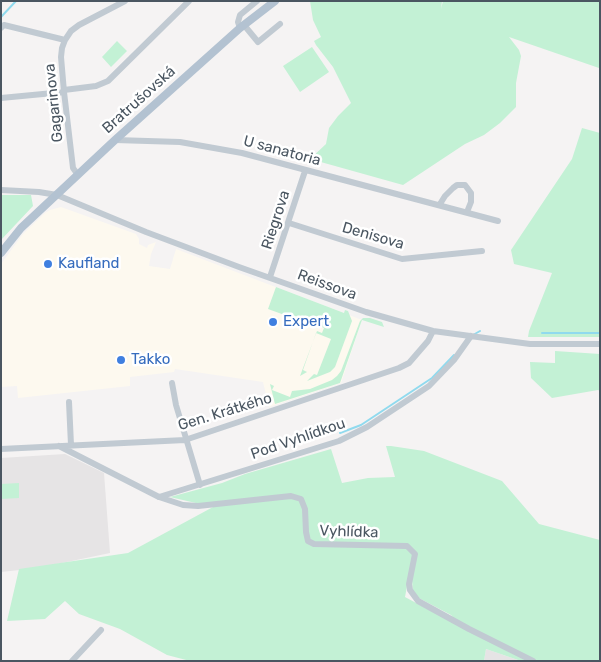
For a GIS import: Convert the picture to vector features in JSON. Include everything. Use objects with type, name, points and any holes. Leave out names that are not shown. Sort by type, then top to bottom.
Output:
[{"type":"main road","name":"Bratrušovská","points":[[1,253],[20,228],[58,195],[115,140],[242,26],[275,1]]},
{"type":"street","points":[[2,26],[65,40],[71,31],[79,25],[125,1]]},
{"type":"street","points":[[1,98],[96,86],[108,81],[189,1]]},
{"type":"street","name":"Bratrušovská","points":[[242,26],[238,22],[240,14],[257,1]]},
{"type":"street","points":[[242,26],[258,42],[280,24]]},
{"type":"street","name":"Gagarinova","points":[[65,40],[61,58],[64,91],[73,168],[78,175]]},
{"type":"street","name":"U sanatoria","points":[[115,140],[180,142],[242,153],[305,171],[440,204],[498,221]]},
{"type":"street","name":"Riegrova","points":[[270,277],[305,171]]},
{"type":"street","points":[[440,204],[453,188],[457,185],[465,185],[470,193],[471,202],[467,212]]},
{"type":"street","name":"Reissova","points":[[1,190],[58,195],[146,232],[366,312],[433,331],[530,344],[600,344]]},
{"type":"street","name":"Denisova","points":[[289,223],[402,259],[482,251]]},
{"type":"street","name":"Gen. Krátkého","points":[[1,449],[185,440],[399,368],[409,363],[428,341],[433,331]]},
{"type":"street","name":"Pod Vyhlídkou","points":[[159,497],[339,441],[367,427],[429,386],[454,360],[471,336]]},
{"type":"street","points":[[172,382],[185,440],[200,485]]},
{"type":"street","points":[[69,402],[71,445]]},
{"type":"street","name":"Vyhlídka","points":[[60,446],[159,497],[183,505],[198,506],[291,496],[301,499],[306,509],[308,541],[314,544],[407,546],[415,554],[410,590],[418,600],[478,634],[533,661]]},
{"type":"street","points":[[72,661],[101,630]]},
{"type":"shaded area","points":[[61,207],[136,234],[139,244],[147,248],[148,245],[156,242],[149,266],[170,269],[176,249],[362,320],[341,383],[269,407],[263,382],[175,369],[174,372],[130,377],[130,386],[18,398],[17,386],[1,387],[1,264],[23,234],[45,213]]},
{"type":"shaded area","points":[[65,454],[104,473],[110,553],[38,568],[1,572],[1,458]]},
{"type":"shaded area","points":[[486,649],[521,661],[484,661]]},
{"type":"green space","points":[[310,1],[442,1],[441,9],[443,1],[600,1],[600,65],[599,68],[509,37],[519,50],[521,56],[516,83],[516,107],[500,123],[484,135],[465,144],[403,185],[310,159],[326,144],[329,128],[351,103],[333,67],[314,41],[321,37],[313,20]]},
{"type":"green space","points":[[117,41],[127,51],[111,67],[102,57]]},
{"type":"green space","points":[[312,47],[329,72],[300,92],[283,66]]},
{"type":"green space","points":[[582,128],[600,133],[600,337],[528,337],[552,273],[514,264],[511,250],[572,159]]},
{"type":"green space","points":[[1,195],[31,195],[33,206],[1,240]]},
{"type":"green space","points":[[276,287],[344,313],[345,310],[348,311],[352,321],[335,367],[330,372],[307,381],[314,374],[317,375],[331,339],[316,333],[317,331],[322,333],[324,328],[318,325],[319,323],[314,321],[312,325],[268,309]]},
{"type":"green space","points":[[363,318],[382,322],[384,327],[362,320],[340,383],[275,404],[270,384],[274,386],[272,390],[290,397],[292,391],[310,389],[337,376],[341,371],[360,321]]},
{"type":"green space","points":[[313,342],[303,370],[307,372],[300,376]]},
{"type":"green space","points":[[555,351],[600,354],[600,391],[552,398],[531,378],[530,362],[555,363]]},
{"type":"green space","points":[[386,446],[424,451],[502,481],[539,524],[600,540],[600,661],[521,661],[486,649],[484,661],[190,661],[167,655],[120,629],[79,614],[65,601],[45,619],[7,621],[19,569],[128,553],[213,507],[170,497],[331,449],[342,483],[368,478],[395,477]],"holes":[[[411,565],[413,595],[451,615],[461,627],[405,597]]]},
{"type":"green space","points":[[19,483],[19,498],[1,499],[1,484]]},
{"type":"waterway","points":[[1,17],[16,1]]},
{"type":"waterway","points":[[473,335],[480,331]]},
{"type":"waterway","points":[[542,333],[600,333]]},
{"type":"waterway","points":[[340,433],[361,425],[432,378],[454,355]]},
{"type":"place","name":"Kaufland","points":[[48,264]]},
{"type":"place","name":"Expert","points":[[273,322]]},
{"type":"place","name":"Takko","points":[[121,360]]}]
